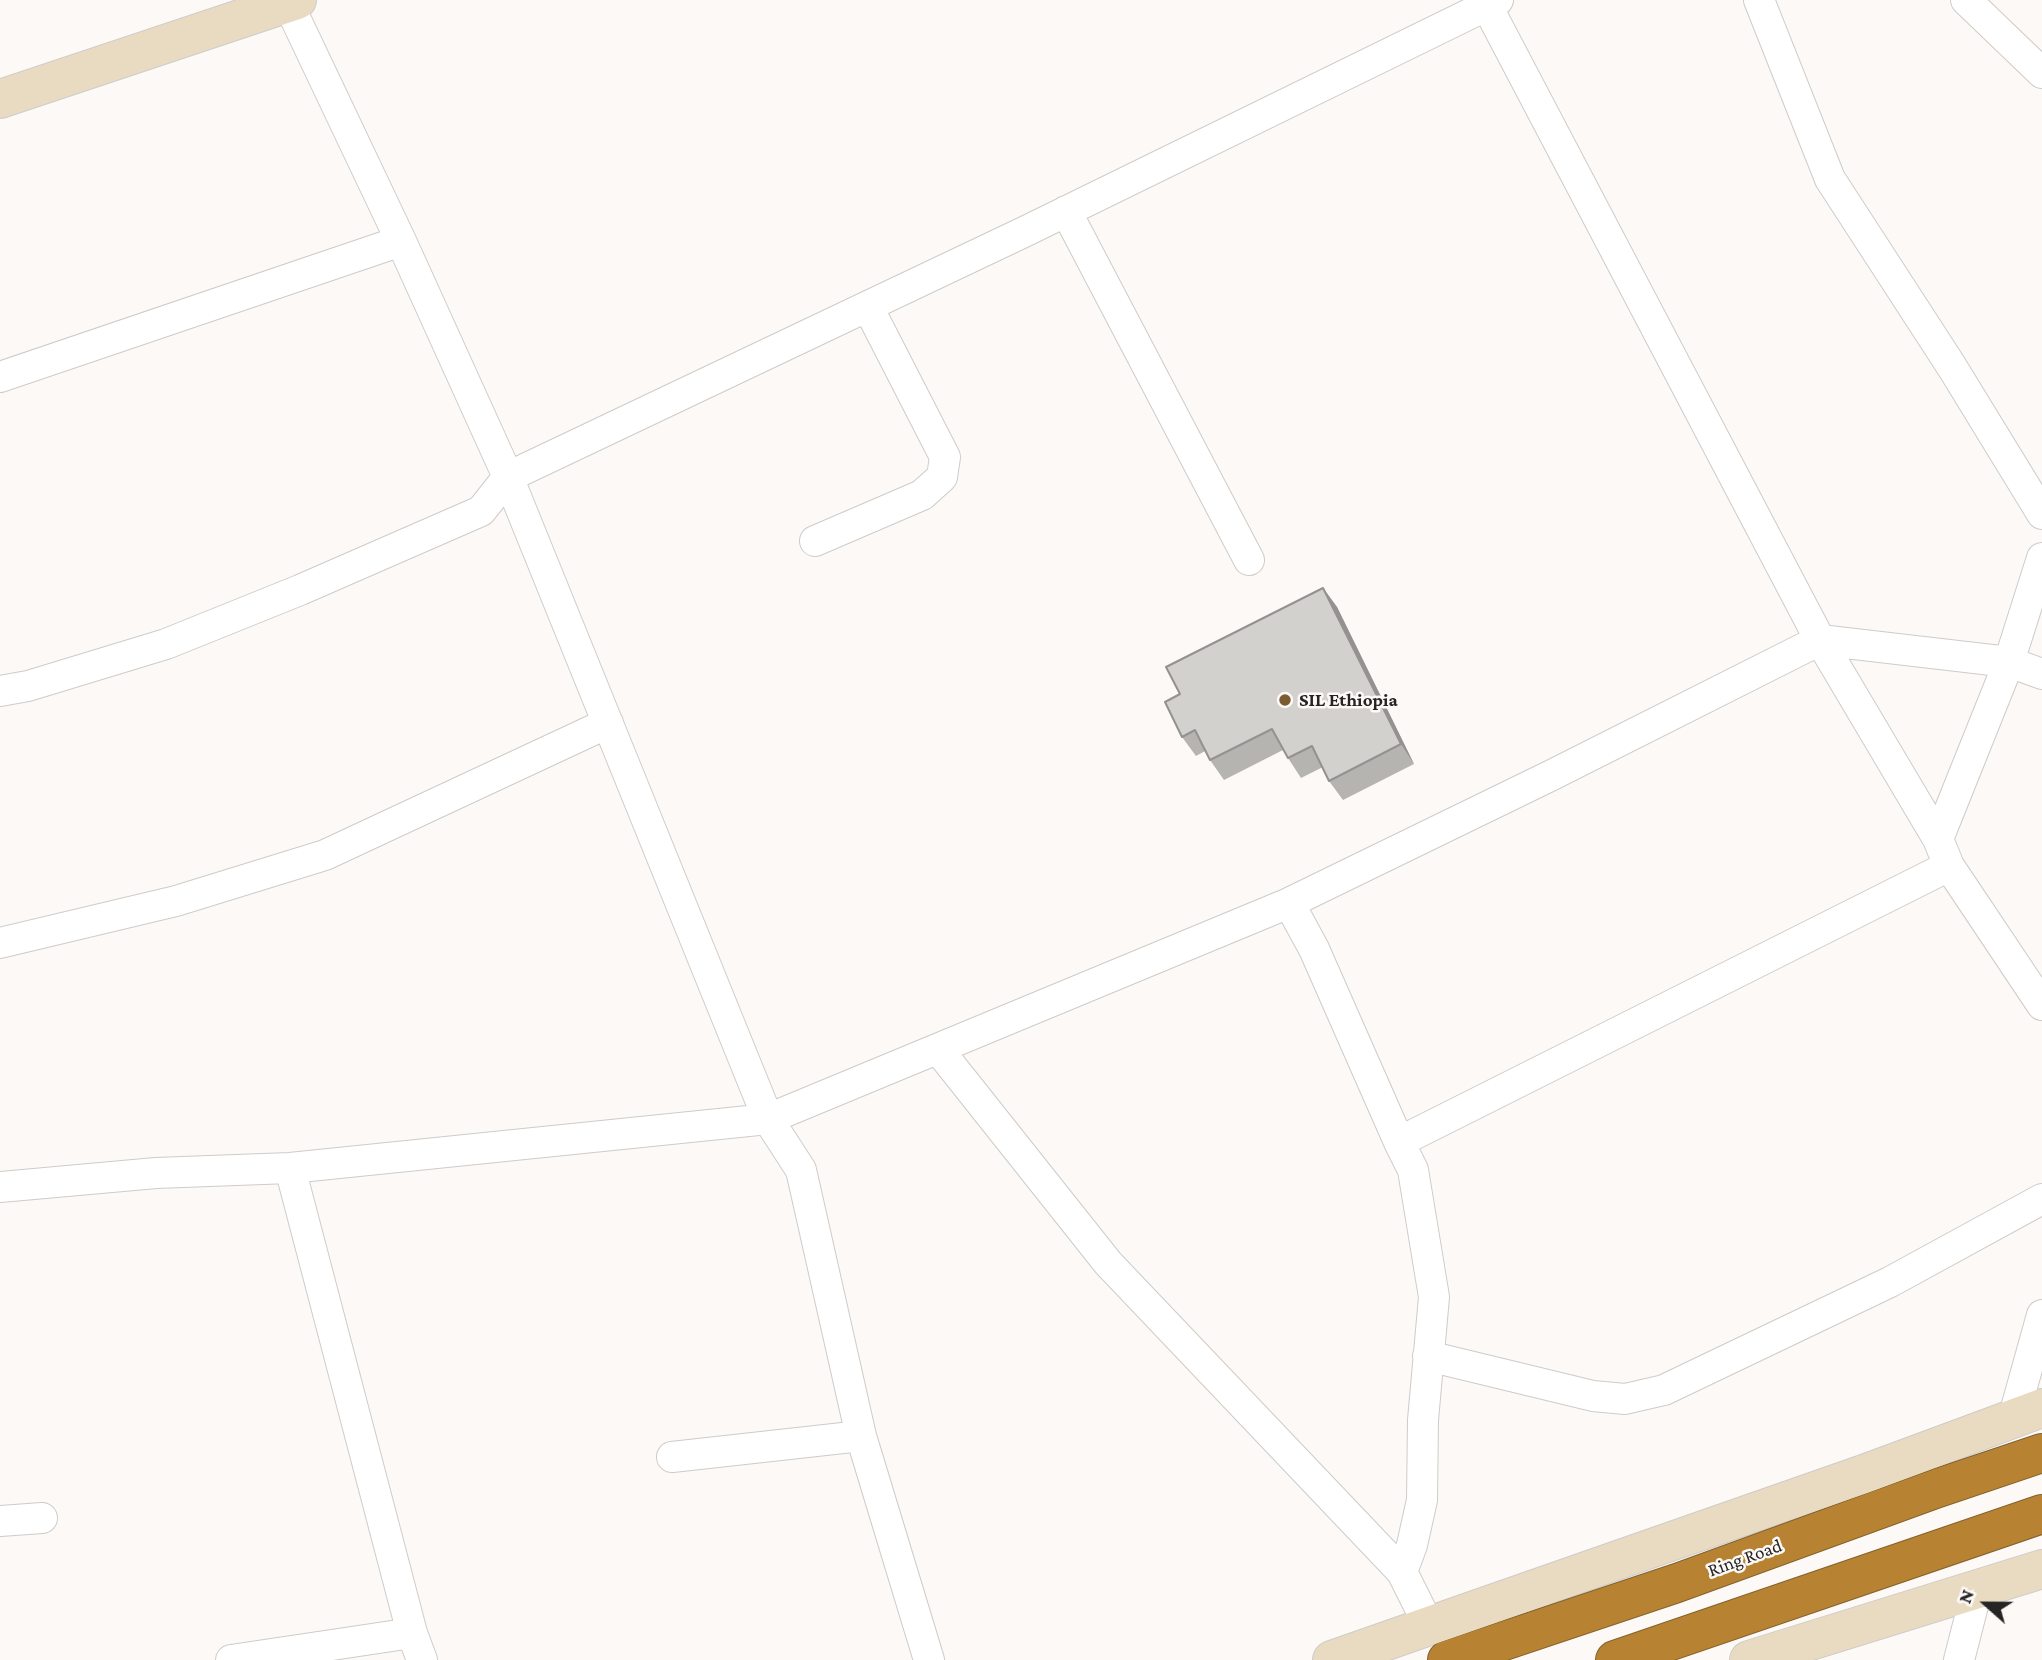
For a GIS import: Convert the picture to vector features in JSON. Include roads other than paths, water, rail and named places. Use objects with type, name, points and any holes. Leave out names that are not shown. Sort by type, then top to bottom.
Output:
[{"type":"highway","name":"Ring Road","points":[[1447,1660],[1678,1583],[2042,1453]]},
{"type":"highway","points":[[1615,1660],[2042,1514]]},
{"type":"street","points":[[1759,0],[1830,179],[1952,367],[2042,514]]},
{"type":"street","points":[[1966,0],[2042,74]]},
{"type":"street","points":[[0,99],[293,2],[508,477],[768,1119],[801,1170],[861,1436],[929,1660]]},
{"type":"street","points":[[0,691],[28,686],[166,645],[481,511],[508,477],[867,307],[1492,3],[1820,640],[1938,839],[1949,866],[2042,1005]]},
{"type":"street","points":[[1066,211],[1249,560]]},
{"type":"street","points":[[0,377],[401,241]]},
{"type":"street","points":[[815,541],[922,495],[942,477],[945,457],[867,307]]},
{"type":"street","points":[[1938,839],[2009,662],[2042,558]]},
{"type":"street","points":[[0,1187],[156,1173],[290,1168],[768,1119],[1289,903],[1820,640],[2009,662],[2042,674]]},
{"type":"street","points":[[0,943],[176,901],[326,855],[608,723]]},
{"type":"street","points":[[1399,1142],[1949,866]]},
{"type":"street","points":[[1289,903],[1314,949],[1413,1170],[1433,1297],[1423,1420],[1422,1500],[1412,1545],[1402,1572]]},
{"type":"street","points":[[938,1049],[1108,1263],[1402,1572],[1429,1626]]},
{"type":"street","points":[[231,1660],[417,1646],[290,1168]]},
{"type":"street","points":[[1429,1356],[1592,1396],[1625,1399],[1664,1390],[1890,1282],[2042,1199]]},
{"type":"street","points":[[1332,1660],[2028,1414],[2042,1315]]},
{"type":"street","points":[[672,1457],[861,1436]]},
{"type":"street","points":[[0,1521],[42,1518]]},
{"type":"street","points":[[1749,1660],[2042,1569]]},
{"type":"street","points":[[1959,1660],[1977,1590]]},
{"type":"place","name":"SIL Ethiopia","points":[[1285,700]]}]
